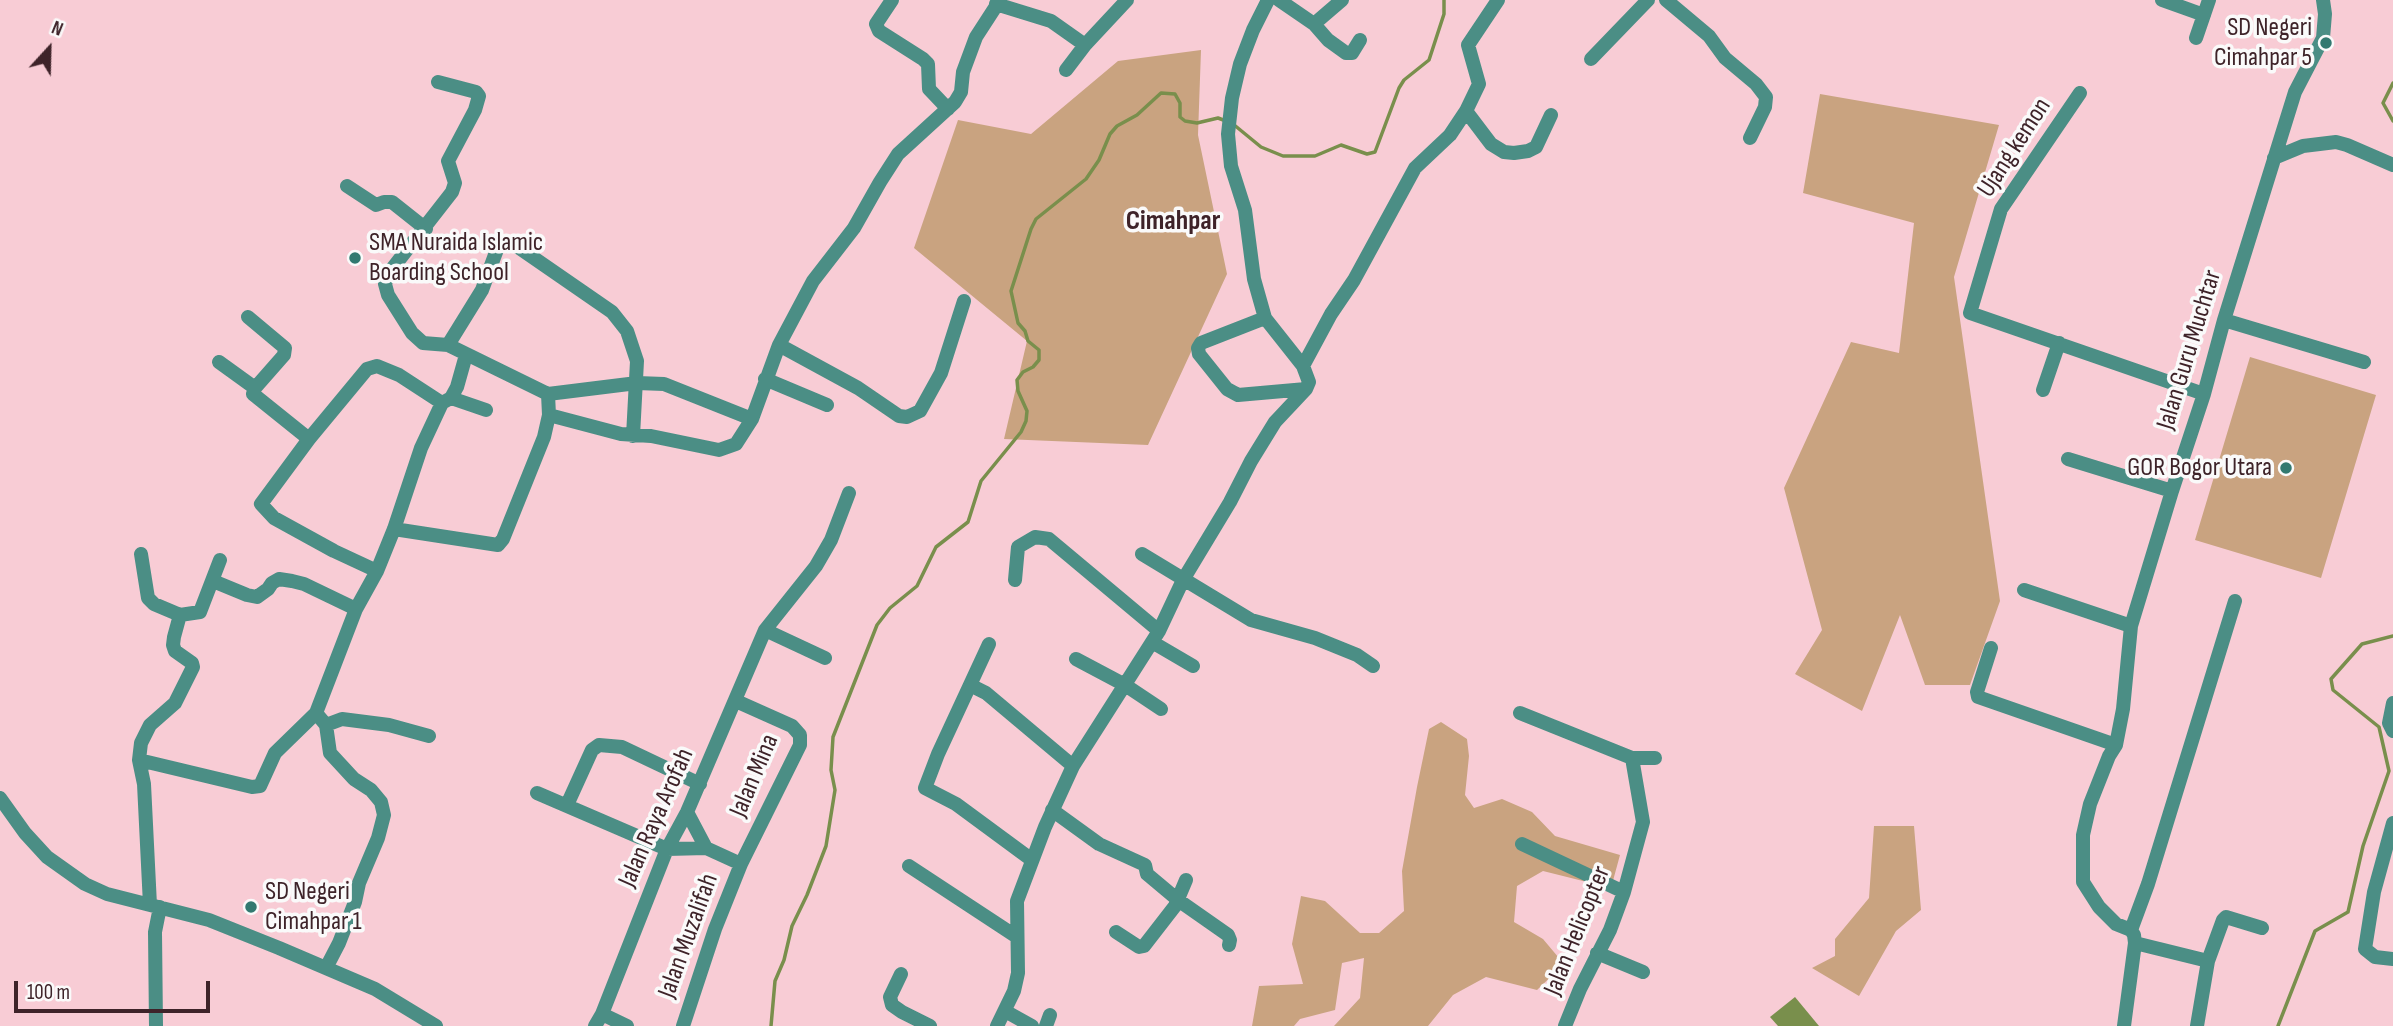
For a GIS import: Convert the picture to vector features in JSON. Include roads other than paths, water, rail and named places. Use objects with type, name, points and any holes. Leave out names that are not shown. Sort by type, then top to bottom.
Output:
[{"type":"street","points":[[892,0],[876,24],[878,32],[923,58],[928,64],[929,89],[948,109]]},
{"type":"street","points":[[1066,70],[1127,0]]},
{"type":"street","points":[[997,1026],[1006,1011],[1018,973],[1017,901],[1052,810],[1073,766],[1156,636],[1183,580],[1275,422],[1306,389],[1308,376],[1303,366],[1265,318],[1254,279],[1245,210],[1231,166],[1228,134],[1240,64],[1268,0]]},
{"type":"street","points":[[1279,0],[1314,24],[1328,40],[1346,53],[1352,53],[1360,40]]},
{"type":"street","points":[[1314,24],[1342,0]]},
{"type":"street","points":[[1303,366],[1415,168],[1450,135],[1466,111],[1479,83],[1468,45],[1498,0]]},
{"type":"street","points":[[1591,59],[1648,0]]},
{"type":"street","points":[[2162,0],[2204,15]]},
{"type":"street","points":[[2196,38],[2209,0]]},
{"type":"street","name":"Jalan Guru Muchtar","points":[[2133,936],[2099,907],[2083,882],[2083,835],[2090,804],[2116,745],[2123,709],[2131,626],[2295,92],[2323,38],[2323,0]]},
{"type":"street","points":[[549,415],[633,436],[652,436],[719,450],[736,444],[752,419],[779,345],[813,281],[854,228],[890,165],[904,148],[948,109],[961,92],[969,53],[998,2],[1051,21],[1086,45]]},
{"type":"street","points":[[1671,2],[1709,36],[1725,58],[1756,84],[1766,97],[1765,107],[1750,138]]},
{"type":"street","points":[[438,82],[476,92],[479,96],[475,110],[448,161],[455,183],[452,192],[426,229],[391,269],[385,284],[387,295],[412,332],[423,342],[448,345],[548,394],[637,383],[664,384],[752,419]]},
{"type":"street","name":"Ujang kemon","points":[[2059,343],[1970,313],[2001,209],[2080,93]]},
{"type":"street","points":[[1466,111],[1491,144],[1504,152],[1514,153],[1536,147],[1551,115]]},
{"type":"street","points":[[2274,158],[2303,146],[2336,142],[2393,164]]},
{"type":"street","points":[[347,186],[376,205],[392,202],[426,229]]},
{"type":"street","points":[[448,345],[482,290],[499,244],[506,242],[515,245],[612,312],[627,331],[637,360],[633,436]]},
{"type":"street","points":[[779,345],[858,388],[899,416],[907,417],[920,411],[941,373],[964,301]]},
{"type":"street","points":[[248,317],[285,348],[284,355],[253,391],[256,397],[309,439]]},
{"type":"street","points":[[1265,318],[1201,343],[1199,354],[1227,389],[1238,395],[1306,389]]},
{"type":"street","points":[[2224,320],[2364,362]]},
{"type":"street","points":[[2043,390],[2059,343],[2204,394]]},
{"type":"street","points":[[139,760],[252,787],[260,786],[275,753],[316,713],[356,609],[377,571],[394,529],[421,448],[446,400],[457,387],[466,355]]},
{"type":"street","points":[[219,362],[254,388]]},
{"type":"street","points":[[377,571],[274,518],[261,505],[309,439],[367,369],[377,366],[446,400],[486,410]]},
{"type":"street","points":[[765,379],[827,405]]},
{"type":"street","points":[[394,529],[498,544],[503,538],[539,450],[549,415],[548,394]]},
{"type":"street","points":[[2068,458],[2172,491]]},
{"type":"street","name":"Jalan Raya Arofah","points":[[599,1020],[667,849],[700,784],[736,701],[748,665],[765,630],[816,566],[831,540],[849,493]]},
{"type":"street","points":[[1015,580],[1018,547],[1035,537],[1049,539],[1193,666]]},
{"type":"street","points":[[141,554],[148,597],[155,604],[180,615],[200,612],[220,560]]},
{"type":"street","points":[[1142,554],[1251,620],[1315,638],[1357,655],[1373,666]]},
{"type":"street","points":[[213,581],[257,597],[279,579],[292,581],[356,609]]},
{"type":"street","points":[[2024,590],[2131,626]]},
{"type":"street","points":[[2124,1026],[2133,936],[2235,600]]},
{"type":"street","points":[[156,1026],[155,906],[145,784],[139,760],[141,743],[150,725],[175,703],[194,667],[177,654],[173,645],[180,615]]},
{"type":"street","points":[[765,630],[825,658]]},
{"type":"street","points":[[989,644],[925,788],[956,804],[1032,860]]},
{"type":"street","points":[[1991,648],[1977,692],[1978,697],[2116,745]]},
{"type":"street","points":[[1076,659],[1125,685],[1161,709]]},
{"type":"street","points":[[970,685],[986,693],[1073,766]]},
{"type":"street","name":"Jalan Mina","points":[[736,701],[792,726],[800,735],[800,745],[790,768],[741,864]]},
{"type":"street","points":[[2393,703],[2389,723],[2393,730]]},
{"type":"street","points":[[316,713],[326,725],[330,753],[354,779],[371,789],[381,802],[384,815],[378,838],[359,883],[355,902],[326,968]]},
{"type":"street","points":[[1520,713],[1632,758],[1655,758]]},
{"type":"street","points":[[326,725],[342,719],[361,721],[389,725],[429,736]]},
{"type":"street","points":[[568,806],[592,750],[599,744],[622,747],[700,784]]},
{"type":"street","name":"Jalan Helicopter","points":[[1565,1026],[1610,929],[1624,892],[1643,822],[1632,758]]},
{"type":"street","points":[[537,793],[667,849],[706,848],[741,864]]},
{"type":"street","points":[[0,798],[25,833],[47,857],[85,884],[107,894],[209,920],[375,989],[418,1021],[436,1026]]},
{"type":"street","points":[[1052,810],[1099,844],[1145,865],[1147,874],[1178,900],[1228,935],[1229,945]]},
{"type":"street","points":[[687,812],[706,848]]},
{"type":"street","points":[[2393,823],[2374,892],[2365,950],[2375,957],[2393,959]]},
{"type":"street","points":[[1522,844],[1624,892]]},
{"type":"street","name":"Jalan Muzalifah","points":[[683,1026],[715,929],[741,864]]},
{"type":"street","points":[[909,866],[1017,937]]},
{"type":"street","points":[[1116,932],[1139,947],[1144,946],[1178,900],[1186,880]]},
{"type":"street","points":[[2197,1026],[2208,961],[2223,920],[2226,917],[2262,929]]},
{"type":"street","points":[[2133,936],[2208,961]]},
{"type":"street","points":[[1597,953],[1643,972]]},
{"type":"street","points":[[901,974],[890,997],[892,1004],[930,1026]]},
{"type":"street","points":[[1006,1011],[1032,1026]]},
{"type":"street","points":[[599,1020],[627,1026]]},
{"type":"waterway","points":[[1233,124],[1261,147],[1283,156],[1315,156],[1341,145],[1367,154],[1375,152],[1399,88],[1404,80],[1429,60],[1444,14],[1444,0]]},
{"type":"waterway","points":[[2393,83],[2383,103],[2393,121]]},
{"type":"waterway","points":[[771,1026],[775,981],[784,960],[792,926],[826,846],[835,790],[831,770],[833,737],[877,625],[890,608],[917,586],[936,547],[968,522],[981,481],[1021,432],[1026,421],[1027,411],[1018,391],[1017,380],[1039,360],[1039,350],[1028,341],[1025,331],[1018,323],[1011,291],[1036,219],[1086,179],[1117,126],[1137,115],[1161,93],[1175,94],[1180,103],[1180,117],[1185,121],[1197,123],[1218,118],[1226,121]]},
{"type":"waterway","points":[[2278,1026],[2315,931],[2348,912],[2363,846],[2389,771],[2379,727],[2333,690],[2331,679],[2362,644],[2393,636]]},
{"type":"place","name":"SD Negeri Cimahpar 5","points":[[2326,43]]},
{"type":"place","name":"SMA Nuraida Islamic Boarding School","points":[[355,258]]},
{"type":"place","name":"GOR Bogor Utara","points":[[2286,468]]},
{"type":"place","name":"SD Negeri Cimahpar 1","points":[[251,907]]},
{"type":"district","name":"Cimahpar","points":[[1173,222]]}]
